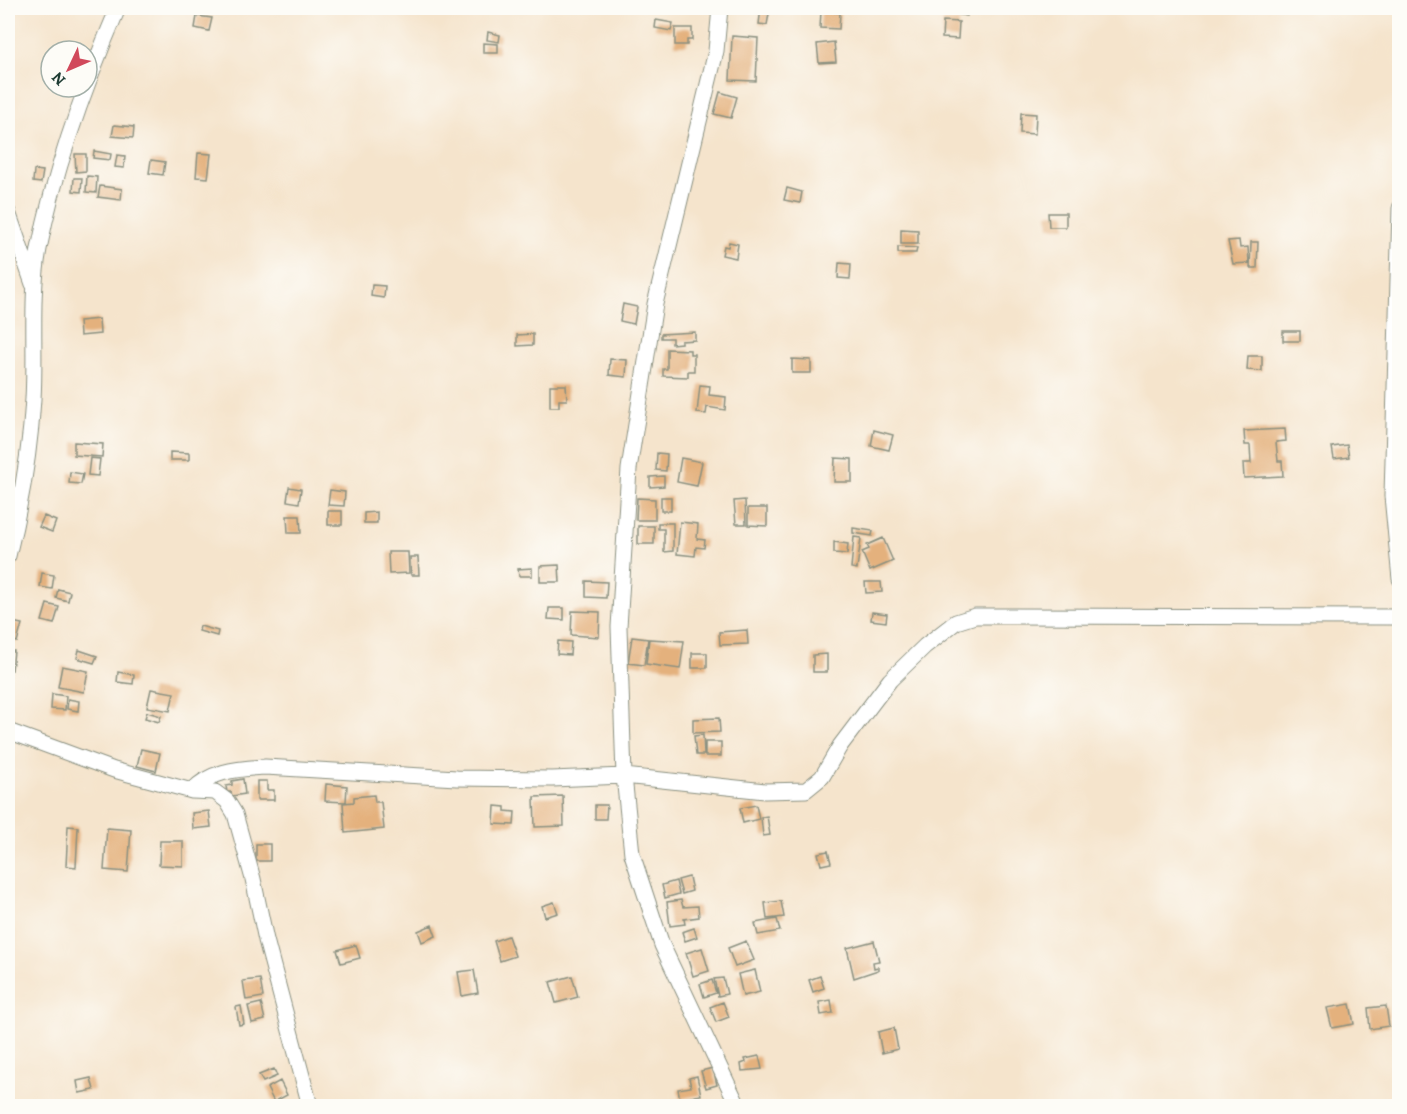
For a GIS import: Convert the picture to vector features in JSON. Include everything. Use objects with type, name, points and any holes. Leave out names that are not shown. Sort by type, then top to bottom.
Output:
[{"type":"street","points":[[8,556],[27,465],[33,398],[35,289],[39,250],[69,140],[118,8]]},
{"type":"street","points":[[720,8],[716,51],[655,304],[629,469],[619,627],[624,776],[632,854],[662,945],[738,1107]]},
{"type":"street","points":[[1400,208],[1392,496],[1400,579]]},
{"type":"street","points":[[8,212],[35,289]]},
{"type":"street","points":[[192,791],[201,781],[210,777],[237,770],[265,767],[457,778],[552,779],[624,776],[765,791],[806,790],[822,777],[840,746],[890,680],[925,646],[956,622],[975,616],[1400,617]]},
{"type":"street","points":[[8,731],[114,770],[192,791],[215,792],[227,801],[235,814],[310,1107]]},
{"type":"building","points":[[761,8],[770,8],[767,25],[759,24]]},
{"type":"building","points":[[948,8],[968,8],[967,16],[947,13]]},
{"type":"building","points":[[821,11],[840,13],[839,29],[820,28]]},
{"type":"building","points":[[197,16],[212,18],[209,31],[195,28]]},
{"type":"building","points":[[656,20],[673,23],[671,31],[655,28]]},
{"type":"building","points":[[943,21],[959,22],[958,39],[942,38]]},
{"type":"building","points":[[675,28],[692,28],[692,40],[687,40],[687,45],[675,45]]},
{"type":"building","points":[[488,32],[500,35],[499,42],[487,40]]},
{"type":"building","points":[[732,36],[758,38],[756,81],[730,80]]},
{"type":"building","points":[[834,42],[836,62],[819,63],[817,44]]},
{"type":"building","points":[[483,43],[498,44],[498,53],[483,53]]},
{"type":"building","points":[[720,92],[737,97],[731,118],[714,114]]},
{"type":"building","points":[[1021,113],[1036,114],[1035,134],[1020,133]]},
{"type":"building","points":[[114,125],[134,127],[133,138],[112,136]]},
{"type":"building","points":[[94,151],[111,154],[110,160],[93,158]]},
{"type":"building","points":[[198,153],[211,154],[208,178],[196,177]]},
{"type":"building","points":[[75,154],[86,154],[86,171],[76,172]]},
{"type":"building","points":[[117,155],[125,156],[124,168],[115,167]]},
{"type":"building","points":[[151,160],[165,162],[163,175],[149,173]]},
{"type":"building","points":[[34,170],[43,171],[41,183],[33,182]]},
{"type":"building","points":[[87,176],[97,177],[96,193],[86,192]]},
{"type":"building","points":[[74,178],[82,178],[81,192],[73,191]]},
{"type":"building","points":[[100,186],[122,189],[121,200],[98,197]]},
{"type":"building","points":[[787,188],[802,192],[800,203],[784,200]]},
{"type":"building","points":[[1048,213],[1066,213],[1066,227],[1049,227]]},
{"type":"building","points":[[901,229],[918,230],[918,244],[901,244]]},
{"type":"building","points":[[1239,240],[1240,248],[1248,247],[1249,263],[1233,264],[1228,241]]},
{"type":"building","points":[[729,242],[738,244],[736,258],[722,255],[724,246],[728,247]]},
{"type":"building","points":[[1251,242],[1258,242],[1257,268],[1250,268]]},
{"type":"building","points":[[898,247],[917,248],[916,253],[898,253]]},
{"type":"building","points":[[839,263],[851,264],[850,279],[838,278]]},
{"type":"building","points":[[372,285],[385,286],[384,298],[371,296]]},
{"type":"building","points":[[623,304],[637,307],[634,324],[620,321]]},
{"type":"building","points":[[99,319],[100,334],[80,336],[79,321]]},
{"type":"building","points":[[1283,331],[1300,331],[1300,341],[1283,341]]},
{"type":"building","points":[[695,332],[695,340],[681,341],[681,343],[672,344],[672,338],[661,338],[661,334]]},
{"type":"building","points":[[533,334],[533,345],[517,346],[517,335]]},
{"type":"building","points":[[667,349],[690,350],[690,354],[694,354],[694,371],[688,371],[688,377],[663,376],[663,369],[667,369]]},
{"type":"building","points":[[1248,356],[1262,356],[1262,371],[1247,370]]},
{"type":"building","points":[[610,359],[627,360],[626,377],[609,375]]},
{"type":"building","points":[[792,359],[811,360],[811,373],[792,373]]},
{"type":"building","points":[[550,385],[566,385],[567,400],[559,400],[559,407],[550,407]]},
{"type":"building","points":[[700,385],[710,386],[709,395],[726,397],[725,410],[707,407],[706,414],[697,413]]},
{"type":"building","points":[[1285,429],[1286,441],[1276,442],[1278,461],[1282,461],[1283,476],[1244,478],[1243,463],[1251,463],[1250,445],[1245,445],[1244,431]]},
{"type":"building","points":[[874,430],[893,435],[889,450],[871,446]]},
{"type":"building","points":[[74,442],[103,444],[102,457],[74,455]]},
{"type":"building","points":[[1347,445],[1349,457],[1334,459],[1332,447]]},
{"type":"building","points":[[170,452],[189,453],[189,460],[170,460]]},
{"type":"building","points":[[657,453],[667,454],[666,471],[656,470]]},
{"type":"building","points":[[90,458],[100,459],[98,476],[88,475]]},
{"type":"building","points":[[681,458],[702,462],[697,486],[677,482]]},
{"type":"building","points":[[835,458],[852,459],[852,482],[834,482]]},
{"type":"building","points":[[70,472],[83,474],[81,484],[69,483]]},
{"type":"building","points":[[664,476],[664,486],[650,487],[650,477]]},
{"type":"building","points":[[289,487],[301,489],[299,503],[287,501]]},
{"type":"building","points":[[330,490],[345,492],[344,506],[328,505]]},
{"type":"building","points":[[661,497],[671,497],[671,511],[661,511]]},
{"type":"building","points":[[637,498],[655,499],[655,520],[636,520]]},
{"type":"building","points":[[745,500],[746,524],[736,524],[734,501]]},
{"type":"building","points":[[748,508],[767,508],[767,526],[748,525]]},
{"type":"building","points":[[328,511],[342,511],[342,525],[328,525]]},
{"type":"building","points":[[377,512],[377,523],[364,523],[364,513]]},
{"type":"building","points":[[44,516],[56,521],[52,532],[39,527]]},
{"type":"building","points":[[287,516],[300,516],[301,533],[288,533]]},
{"type":"building","points":[[680,522],[698,524],[697,539],[705,540],[704,548],[696,547],[695,556],[677,554]]},
{"type":"building","points":[[658,523],[673,523],[673,551],[664,552],[664,529],[658,529]]},
{"type":"building","points":[[638,526],[654,526],[654,544],[638,544]]},
{"type":"building","points":[[853,528],[873,531],[872,536],[853,533]]},
{"type":"building","points":[[854,537],[861,538],[857,569],[851,568]]},
{"type":"building","points":[[883,538],[893,561],[870,571],[862,552],[869,549],[867,545]]},
{"type":"building","points":[[834,542],[848,544],[847,554],[834,553]]},
{"type":"building","points":[[388,552],[408,552],[409,573],[389,574]]},
{"type":"building","points":[[410,557],[418,557],[419,575],[411,575]]},
{"type":"building","points":[[559,565],[560,582],[540,582],[540,566]]},
{"type":"building","points":[[532,568],[532,576],[519,576],[518,569]]},
{"type":"building","points":[[42,573],[54,575],[52,589],[40,587]]},
{"type":"building","points":[[586,581],[607,582],[606,598],[586,597]]},
{"type":"building","points":[[865,582],[881,582],[882,592],[866,593]]},
{"type":"building","points":[[58,589],[70,592],[68,601],[56,598]]},
{"type":"building","points":[[47,604],[59,607],[54,624],[42,621]]},
{"type":"building","points":[[549,608],[564,608],[564,620],[548,619]]},
{"type":"building","points":[[572,611],[600,612],[599,637],[571,635]]},
{"type":"building","points":[[872,612],[887,614],[886,622],[871,620]]},
{"type":"building","points":[[12,622],[22,624],[17,642],[8,640]]},
{"type":"building","points":[[200,626],[218,631],[217,636],[199,631]]},
{"type":"building","points":[[747,630],[748,644],[720,645],[719,632]]},
{"type":"building","points":[[632,637],[648,639],[644,665],[628,663]]},
{"type":"building","points":[[649,639],[684,641],[680,669],[646,664]]},
{"type":"building","points":[[558,641],[571,642],[570,655],[557,654]]},
{"type":"building","points":[[79,650],[97,656],[94,663],[77,658]]},
{"type":"building","points":[[8,651],[14,651],[12,670],[8,669]]},
{"type":"building","points":[[692,653],[707,653],[707,668],[692,668]]},
{"type":"building","points":[[827,654],[827,672],[813,672],[813,655]]},
{"type":"building","points":[[62,666],[88,671],[84,692],[58,687]]},
{"type":"building","points":[[118,672],[134,675],[133,684],[117,682]]},
{"type":"building","points":[[151,689],[174,693],[170,711],[147,707]]},
{"type":"building","points":[[52,694],[66,696],[65,710],[51,709]]},
{"type":"building","points":[[68,699],[79,701],[78,711],[67,709]]},
{"type":"building","points":[[147,712],[161,716],[159,722],[145,718]]},
{"type":"building","points":[[719,718],[720,732],[693,733],[693,719]]},
{"type":"building","points":[[703,735],[704,755],[696,755],[694,736]]},
{"type":"building","points":[[705,742],[721,742],[721,756],[705,756]]},
{"type":"building","points":[[141,749],[160,753],[156,771],[137,766]]},
{"type":"building","points":[[243,779],[245,794],[232,796],[231,792],[227,792],[226,786],[232,785],[232,781]]},
{"type":"building","points":[[257,781],[267,781],[267,790],[274,790],[274,800],[257,800]]},
{"type":"building","points":[[326,784],[347,786],[346,802],[325,801]]},
{"type":"building","points":[[374,795],[375,802],[381,802],[384,829],[345,833],[343,803],[354,802],[354,797]]},
{"type":"building","points":[[563,796],[564,826],[535,827],[534,797]]},
{"type":"building","points":[[595,805],[607,805],[606,819],[595,819]]},
{"type":"building","points":[[756,805],[759,819],[743,823],[740,808]]},
{"type":"building","points":[[495,806],[505,807],[505,811],[515,812],[514,825],[494,824]]},
{"type":"building","points":[[209,811],[211,827],[193,829],[192,813]]},
{"type":"building","points":[[767,816],[770,835],[763,836],[761,817]]},
{"type":"building","points":[[68,826],[78,827],[76,867],[66,866]]},
{"type":"building","points":[[107,828],[131,830],[128,872],[104,870]]},
{"type":"building","points":[[160,841],[183,841],[183,866],[159,865]]},
{"type":"building","points":[[256,844],[270,844],[270,861],[256,861]]},
{"type":"building","points":[[828,851],[831,863],[821,865],[818,853]]},
{"type":"building","points":[[689,877],[692,891],[682,894],[678,880]]},
{"type":"building","points":[[676,881],[679,894],[665,898],[662,885]]},
{"type":"building","points":[[681,900],[683,907],[698,906],[699,917],[684,919],[685,924],[670,926],[667,902]]},
{"type":"building","points":[[781,901],[784,917],[767,919],[765,903]]},
{"type":"building","points":[[554,902],[558,913],[545,917],[542,906]]},
{"type":"building","points":[[777,919],[780,931],[758,935],[755,923]]},
{"type":"building","points":[[432,925],[436,936],[422,942],[418,931]]},
{"type":"building","points":[[694,928],[697,937],[685,941],[682,932]]},
{"type":"building","points":[[508,936],[515,956],[500,961],[494,941]]},
{"type":"building","points":[[746,941],[754,960],[735,967],[728,948]]},
{"type":"building","points":[[874,941],[879,961],[873,962],[874,968],[878,967],[878,970],[854,978],[847,948]]},
{"type":"building","points":[[356,945],[360,958],[341,963],[337,950]]},
{"type":"building","points":[[702,948],[709,971],[693,976],[686,953]]},
{"type":"building","points":[[474,970],[478,993],[462,996],[458,972]]},
{"type":"building","points":[[755,970],[760,992],[743,996],[738,974]]},
{"type":"building","points":[[572,976],[578,997],[556,1003],[550,982]]},
{"type":"building","points":[[820,976],[824,988],[813,992],[809,980]]},
{"type":"building","points":[[723,978],[727,994],[718,996],[714,979]]},
{"type":"building","points":[[260,979],[263,997],[246,1000],[243,981]]},
{"type":"building","points":[[712,980],[716,993],[704,997],[700,984]]},
{"type":"building","points":[[831,1000],[833,1013],[821,1015],[819,1002]]},
{"type":"building","points":[[723,1002],[729,1017],[716,1022],[710,1007]]},
{"type":"building","points":[[261,1003],[265,1020],[252,1023],[248,1006]]},
{"type":"building","points":[[1350,1004],[1354,1024],[1332,1028],[1327,1008]]},
{"type":"building","points":[[241,1006],[244,1024],[239,1025],[236,1007]]},
{"type":"building","points":[[1386,1006],[1389,1026],[1370,1029],[1368,1008]]},
{"type":"building","points":[[894,1028],[898,1049],[882,1053],[878,1032]]},
{"type":"building","points":[[759,1056],[762,1069],[742,1071],[741,1064],[746,1062],[745,1059]]},
{"type":"building","points":[[713,1068],[717,1085],[706,1088],[701,1071]]},
{"type":"building","points":[[274,1069],[277,1076],[263,1082],[259,1075]]},
{"type":"building","points":[[697,1076],[701,1095],[680,1099],[678,1089],[691,1087],[689,1078]]},
{"type":"building","points":[[91,1078],[94,1090],[79,1093],[77,1081]]},
{"type":"building","points":[[280,1081],[287,1095],[274,1102],[267,1088]]}]
